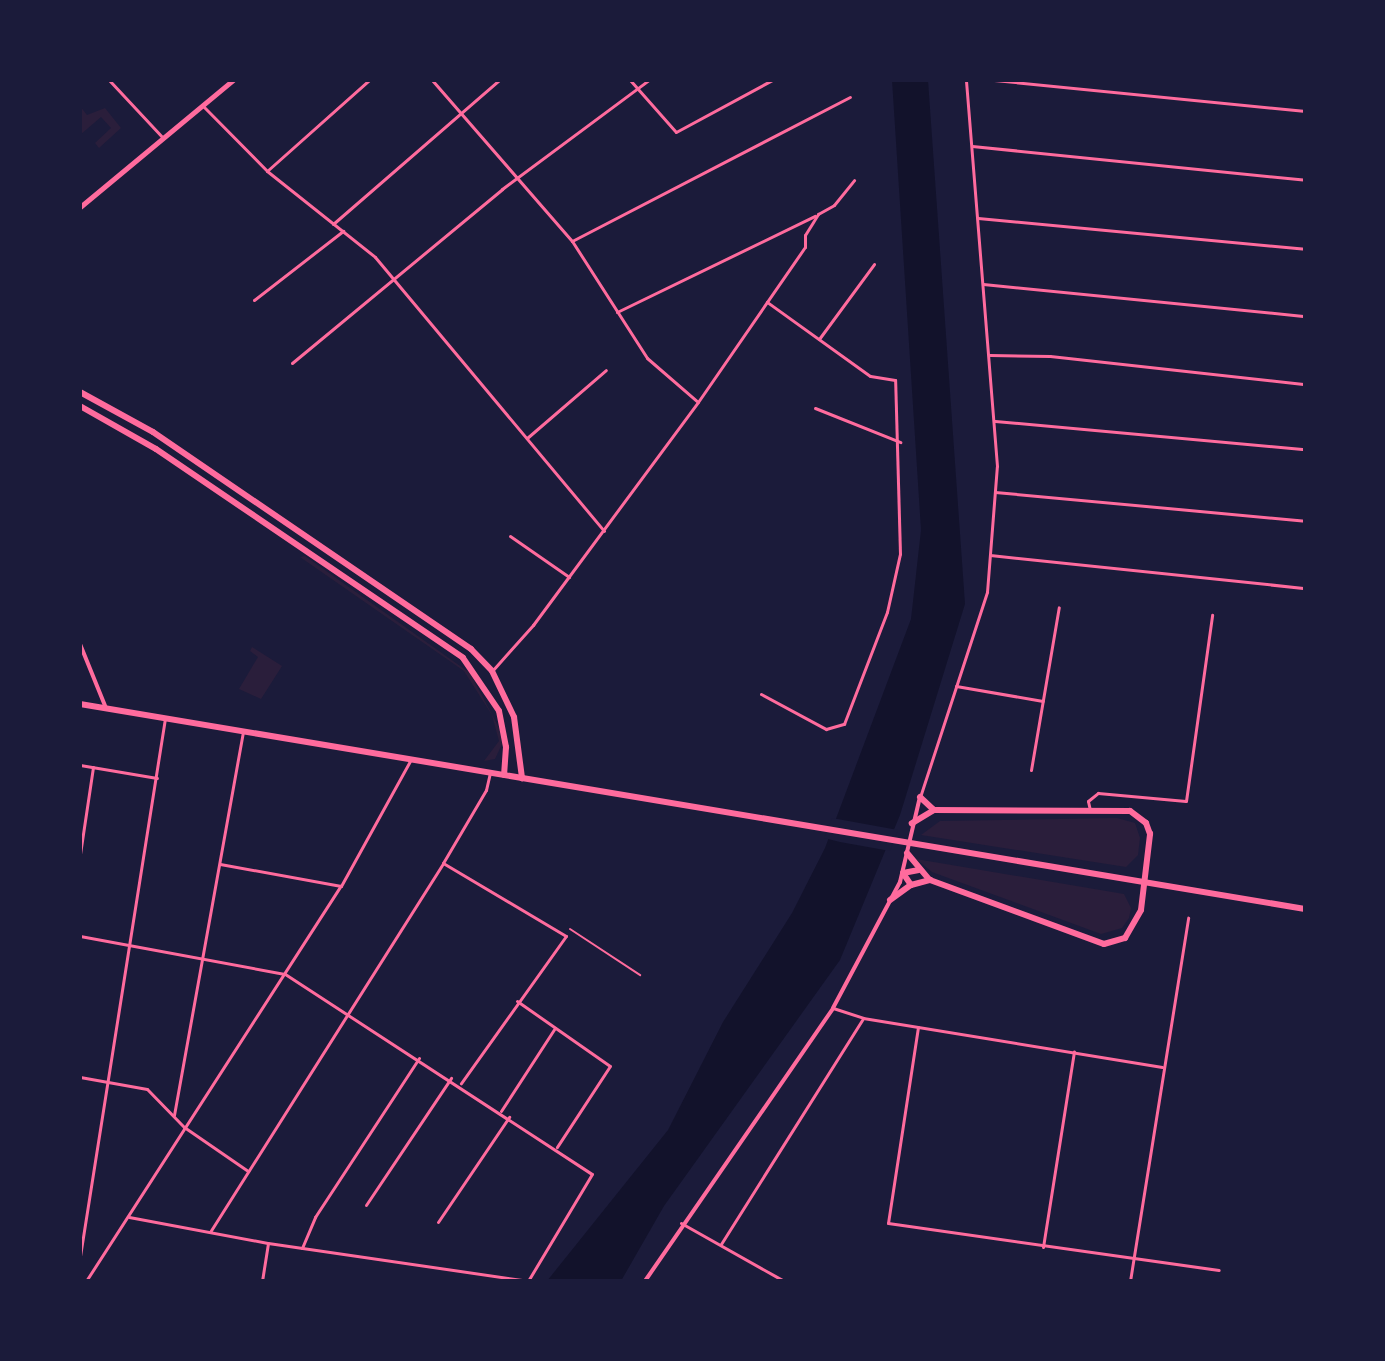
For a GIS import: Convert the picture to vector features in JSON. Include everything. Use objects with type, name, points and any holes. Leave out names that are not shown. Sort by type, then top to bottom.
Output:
[{"type":"main road","points":[[80,207],[203,106],[224,83],[233,80]]},
{"type":"main road","points":[[80,392],[163,439],[455,638],[492,671],[514,717],[522,778]]},
{"type":"main road","points":[[80,406],[156,449],[463,658],[499,711],[506,760],[504,775]]},
{"type":"main road","points":[[156,449],[163,439]]},
{"type":"main road","points":[[299,546],[305,537]]},
{"type":"main road","points":[[80,704],[1305,909]]},
{"type":"main road","points":[[506,760],[513,765],[520,759]]},
{"type":"main road","points":[[920,797],[934,810]]},
{"type":"main road","points":[[907,853],[930,880],[1104,944],[1125,938],[1141,910],[1142,881],[1150,846],[1146,823],[1130,811],[934,810],[912,823]]},
{"type":"main road","points":[[911,885],[903,873],[919,870]]},
{"type":"main road","points":[[890,900],[911,885],[930,880]]},
{"type":"street","points":[[109,80],[163,138]]},
{"type":"street","points":[[267,171],[369,80]]},
{"type":"street","points":[[432,80],[572,241],[659,372],[698,402]]},
{"type":"street","points":[[333,224],[499,80]]},
{"type":"street","points":[[630,80],[676,132],[772,80]]},
{"type":"street","points":[[292,363],[518,177],[635,86],[649,80]]},
{"type":"street","points":[[645,1281],[681,1223],[833,1008],[890,900],[903,873],[912,823],[987,592],[995,492],[995,421],[966,80]]},
{"type":"street","points":[[994,80],[1305,111]]},
{"type":"street","points":[[572,241],[850,97]]},
{"type":"street","points":[[203,106],[267,171],[343,231],[395,280],[604,531]]},
{"type":"street","points":[[972,146],[1305,180]]},
{"type":"street","points":[[617,312],[818,214],[834,205],[854,180]]},
{"type":"street","points":[[492,671],[569,577],[698,402],[805,247],[805,235],[818,214]]},
{"type":"street","points":[[978,218],[1305,249]]},
{"type":"street","points":[[254,300],[343,231]]},
{"type":"street","points":[[819,339],[874,264]]},
{"type":"street","points":[[983,284],[1305,316]]},
{"type":"street","points":[[761,694],[826,729],[837,728],[849,718],[887,612],[900,554],[900,442],[893,405],[895,380],[870,376],[767,302]]},
{"type":"street","points":[[989,355],[1050,356],[1305,384]]},
{"type":"street","points":[[527,438],[606,370]]},
{"type":"street","points":[[815,408],[900,442]]},
{"type":"street","points":[[995,421],[1305,449]]},
{"type":"street","points":[[995,492],[1305,521]]},
{"type":"street","points":[[510,536],[569,577]]},
{"type":"street","points":[[990,555],[1305,588]]},
{"type":"street","points":[[1031,770],[1059,607]]},
{"type":"street","points":[[1090,810],[1088,801],[1098,793],[1186,801],[1212,615]]},
{"type":"street","points":[[80,644],[106,708]]},
{"type":"street","points":[[956,686],[1043,701]]},
{"type":"street","points":[[80,1256],[165,718]]},
{"type":"street","points":[[174,1115],[199,955],[220,864],[243,731]]},
{"type":"street","points":[[86,1281],[341,886],[411,759]]},
{"type":"street","points":[[80,765],[157,778]]},
{"type":"street","points":[[80,854],[93,767]]},
{"type":"street","points":[[210,1232],[443,863],[486,790],[490,772]]},
{"type":"street","points":[[443,863],[566,936],[460,1084]]},
{"type":"street","points":[[220,864],[341,886]]},
{"type":"street","points":[[1130,1281],[1188,918]]},
{"type":"street","points":[[80,936],[131,942],[285,974],[557,1147],[592,1174],[528,1281],[268,1243],[129,1217]]},
{"type":"street","points":[[517,1001],[610,1066],[557,1147]]},
{"type":"street","points":[[833,1008],[863,1018],[1162,1067]]},
{"type":"street","points":[[721,1244],[863,1018]]},
{"type":"street","points":[[918,1027],[888,1223],[1219,1270]]},
{"type":"street","points":[[501,1111],[555,1028]]},
{"type":"street","points":[[1043,1247],[1074,1051]]},
{"type":"street","points":[[301,1248],[315,1217],[419,1058]]},
{"type":"street","points":[[80,1077],[147,1089],[184,1127],[248,1171]]},
{"type":"street","points":[[366,1205],[451,1078]]},
{"type":"street","points":[[438,1222],[509,1117]]},
{"type":"street","points":[[681,1223],[784,1281]]},
{"type":"street","points":[[262,1281],[268,1243]]},
{"type":"lane","points":[[570,929],[640,975]]},
{"type":"shaded area","points":[[892,80],[928,80],[965,604],[900,815],[840,960],[664,1206],[621,1281],[547,1281],[668,1130],[723,1022],[792,913],[825,848],[911,619],[921,530]]},
{"type":"shaded area","points":[[80,106],[87,115],[105,108],[121,128],[99,148],[95,143],[111,128],[101,117],[80,135]]},
{"type":"shaded area","points":[[305,556],[470,673],[499,728],[502,744],[495,759],[484,761],[499,741],[492,715],[464,671],[300,557]]},
{"type":"shaded area","points":[[252,647],[282,666],[261,699],[239,689],[258,657],[250,651]]},
{"type":"shaded area","points":[[1117,818],[1135,823],[1140,838],[1138,855],[1126,867],[921,835],[940,821]]},
{"type":"shaded area","points":[[916,859],[1124,894],[1131,908],[1129,918],[1122,928],[1101,934],[932,872]]},
{"type":"pier","points":[[832,818],[898,830],[890,851],[840,842],[824,838]]}]
